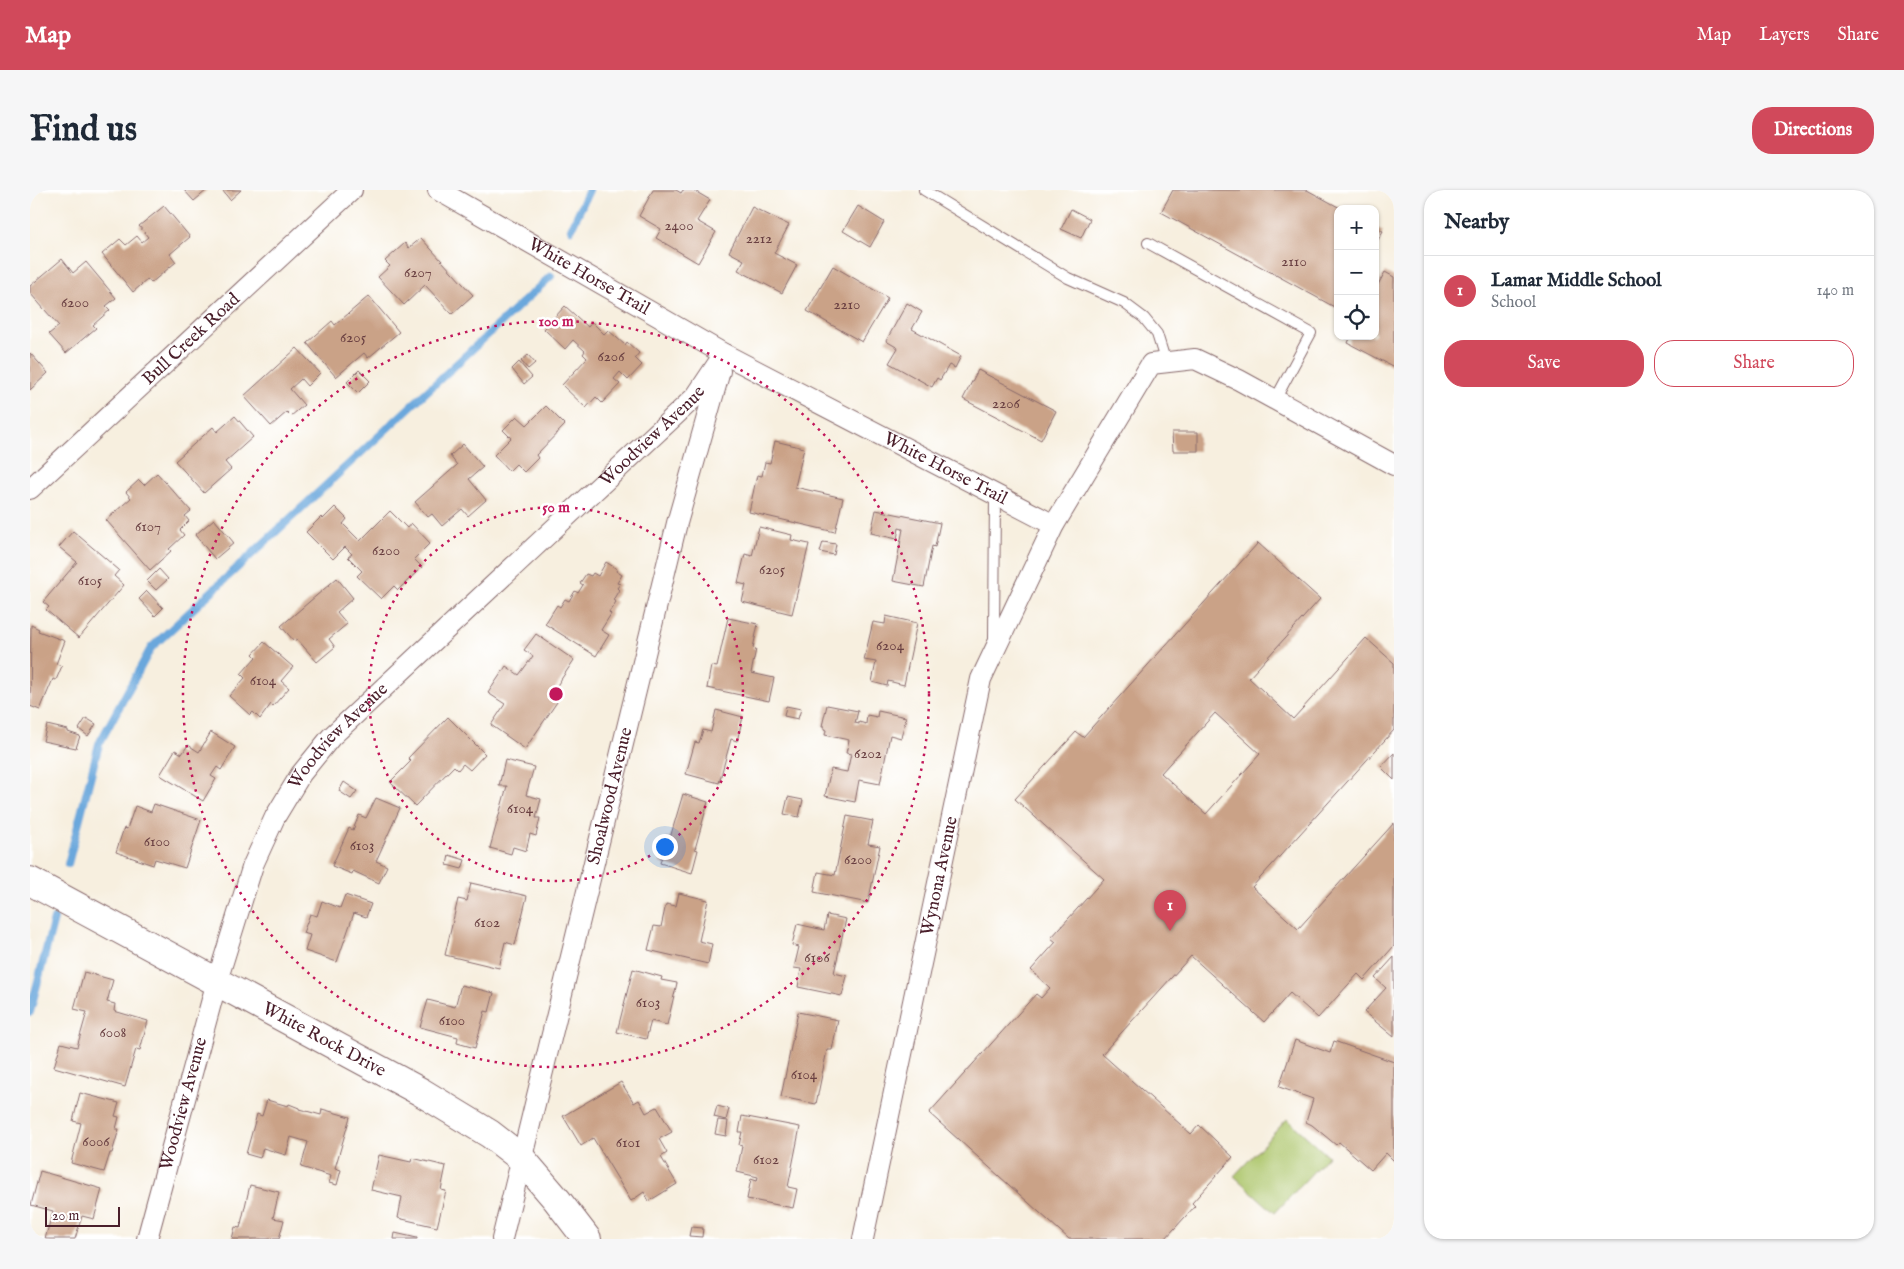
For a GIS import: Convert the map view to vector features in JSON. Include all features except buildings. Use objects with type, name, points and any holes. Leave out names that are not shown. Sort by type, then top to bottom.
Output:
[{"type":"street","name":"Bull Creek Road","points":[[30,489],[352,190]]},
{"type":"street","name":"White Horse Trail","points":[[438,190],[724,354],[1054,525]]},
{"type":"street","name":"Woodview Avenue","points":[[147,1239],[217,981],[253,865],[275,817],[301,774],[338,730],[696,396],[724,354]]},
{"type":"street","name":"Shoalwood Avenue","points":[[502,1239],[677,524],[724,354]]},
{"type":"street","points":[[1054,525],[1151,364],[1195,359],[1239,380],[1394,464]]},
{"type":"street","name":"Wynona Avenue","points":[[863,1239],[981,679],[1054,525]]},
{"type":"street","name":"White Rock Drive","points":[[30,881],[421,1092],[490,1134],[521,1158],[558,1200],[587,1239]]},
{"type":"lane","points":[[924,190],[1068,278],[1124,303],[1144,318],[1157,334],[1166,363]]},
{"type":"lane","points":[[1148,243],[1311,333],[1275,400]]},
{"type":"lane","points":[[993,653],[995,494]]},
{"type":"green space","points":[[1287,1119],[1328,1156],[1275,1213],[1234,1176]]},
{"type":"waterway","points":[[571,229],[589,190]]},
{"type":"waterway","points":[[68,864],[99,744],[151,648],[551,276]]},
{"type":"waterway","points":[[30,1012],[54,919]]},
{"type":"place","name":"Lamar Middle School","points":[[1170,931]]}]
